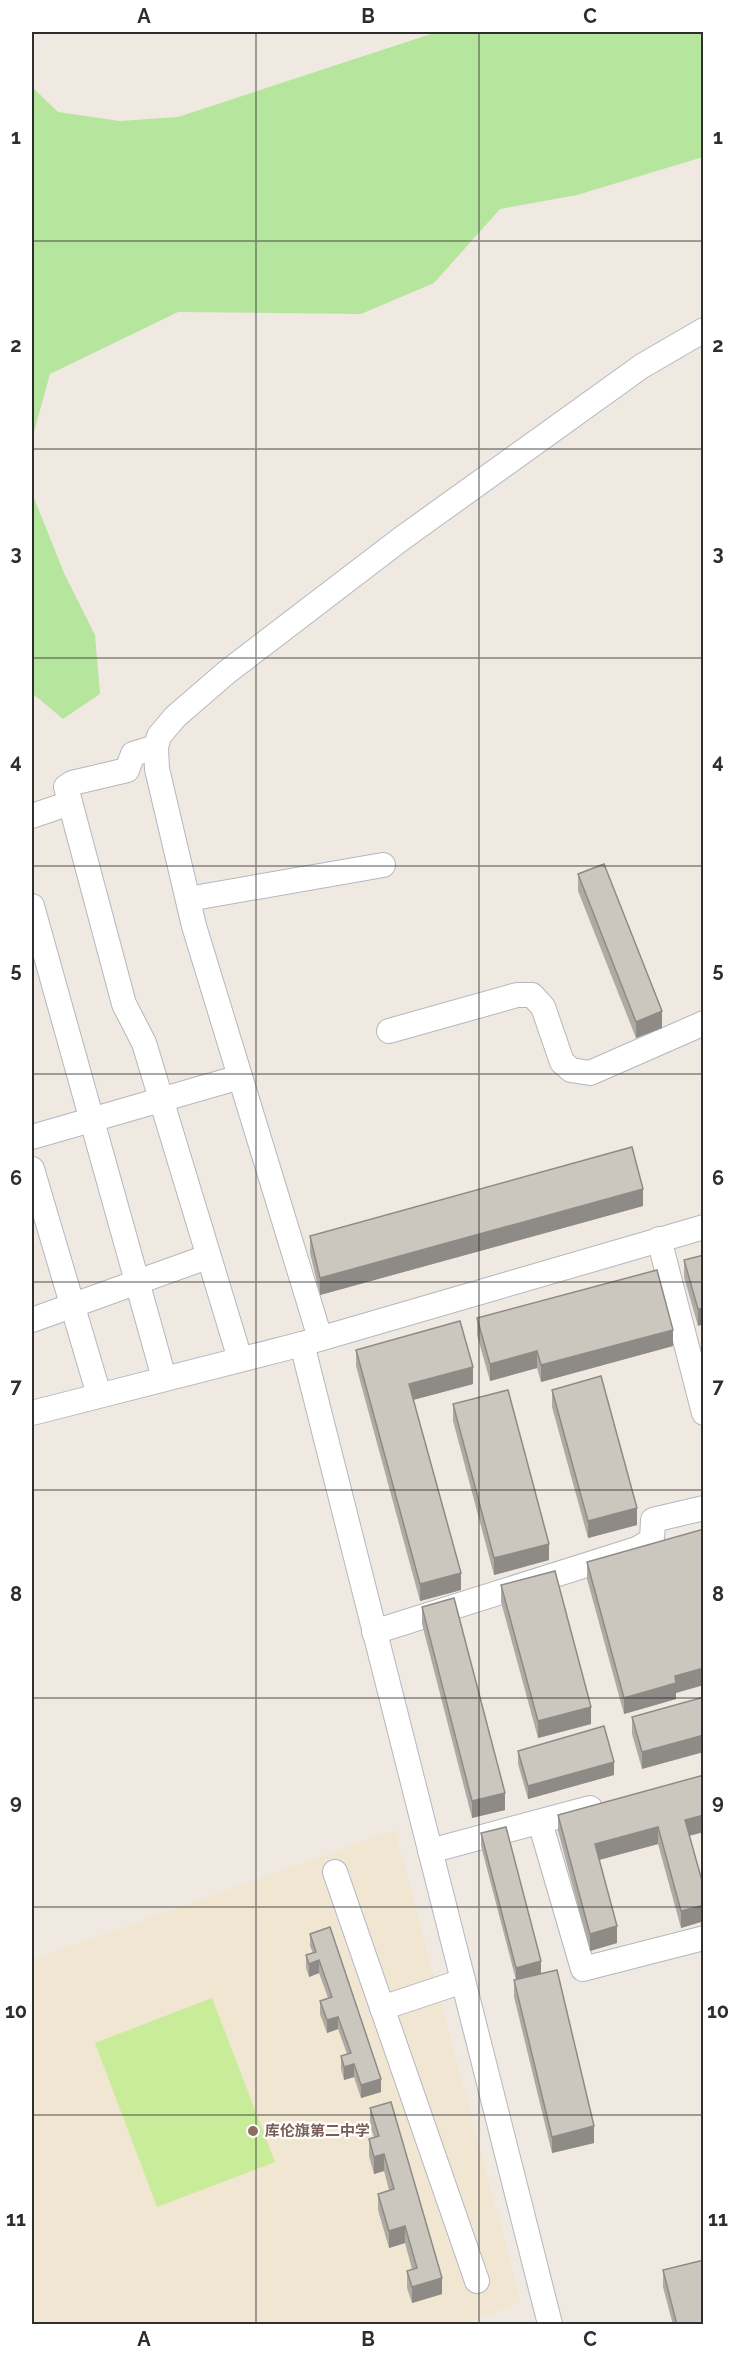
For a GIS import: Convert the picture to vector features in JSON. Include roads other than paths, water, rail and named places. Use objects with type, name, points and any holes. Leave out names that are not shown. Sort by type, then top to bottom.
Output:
[{"type":"street","points":[[550,2325],[374,1632],[311,1341],[240,1077],[188,899],[158,769],[156,747],[159,736],[175,717],[227,672],[401,539],[642,366],[704,330]]},
{"type":"street","points":[[156,747],[133,754],[127,770],[72,783],[66,787],[124,1004],[144,1043],[207,1257],[240,1359]]},
{"type":"street","points":[[32,816],[70,804]]},
{"type":"street","points":[[188,899],[383,865]]},
{"type":"street","points":[[32,906],[164,1378]]},
{"type":"street","points":[[389,1031],[517,995],[532,995],[543,1007],[562,1062],[571,1070],[590,1073],[704,1023]]},
{"type":"street","points":[[32,1137],[240,1077]]},
{"type":"street","points":[[32,1168],[99,1395]]},
{"type":"street","points":[[32,1413],[311,1341],[704,1227]]},
{"type":"street","points":[[659,1239],[704,1413]]},
{"type":"street","points":[[32,1320],[207,1257]]},
{"type":"street","points":[[374,1632],[637,1549],[652,1540],[653,1520],[704,1509]]},
{"type":"street","points":[[430,1851],[616,1801]]},
{"type":"street","points":[[540,1822],[583,1969],[704,1938]]},
{"type":"street","points":[[335,1872],[477,2281]]},
{"type":"street","points":[[382,2007],[463,1981]]},
{"type":"place","name":"库伦旗第二中学","points":[[253,2131]]}]
